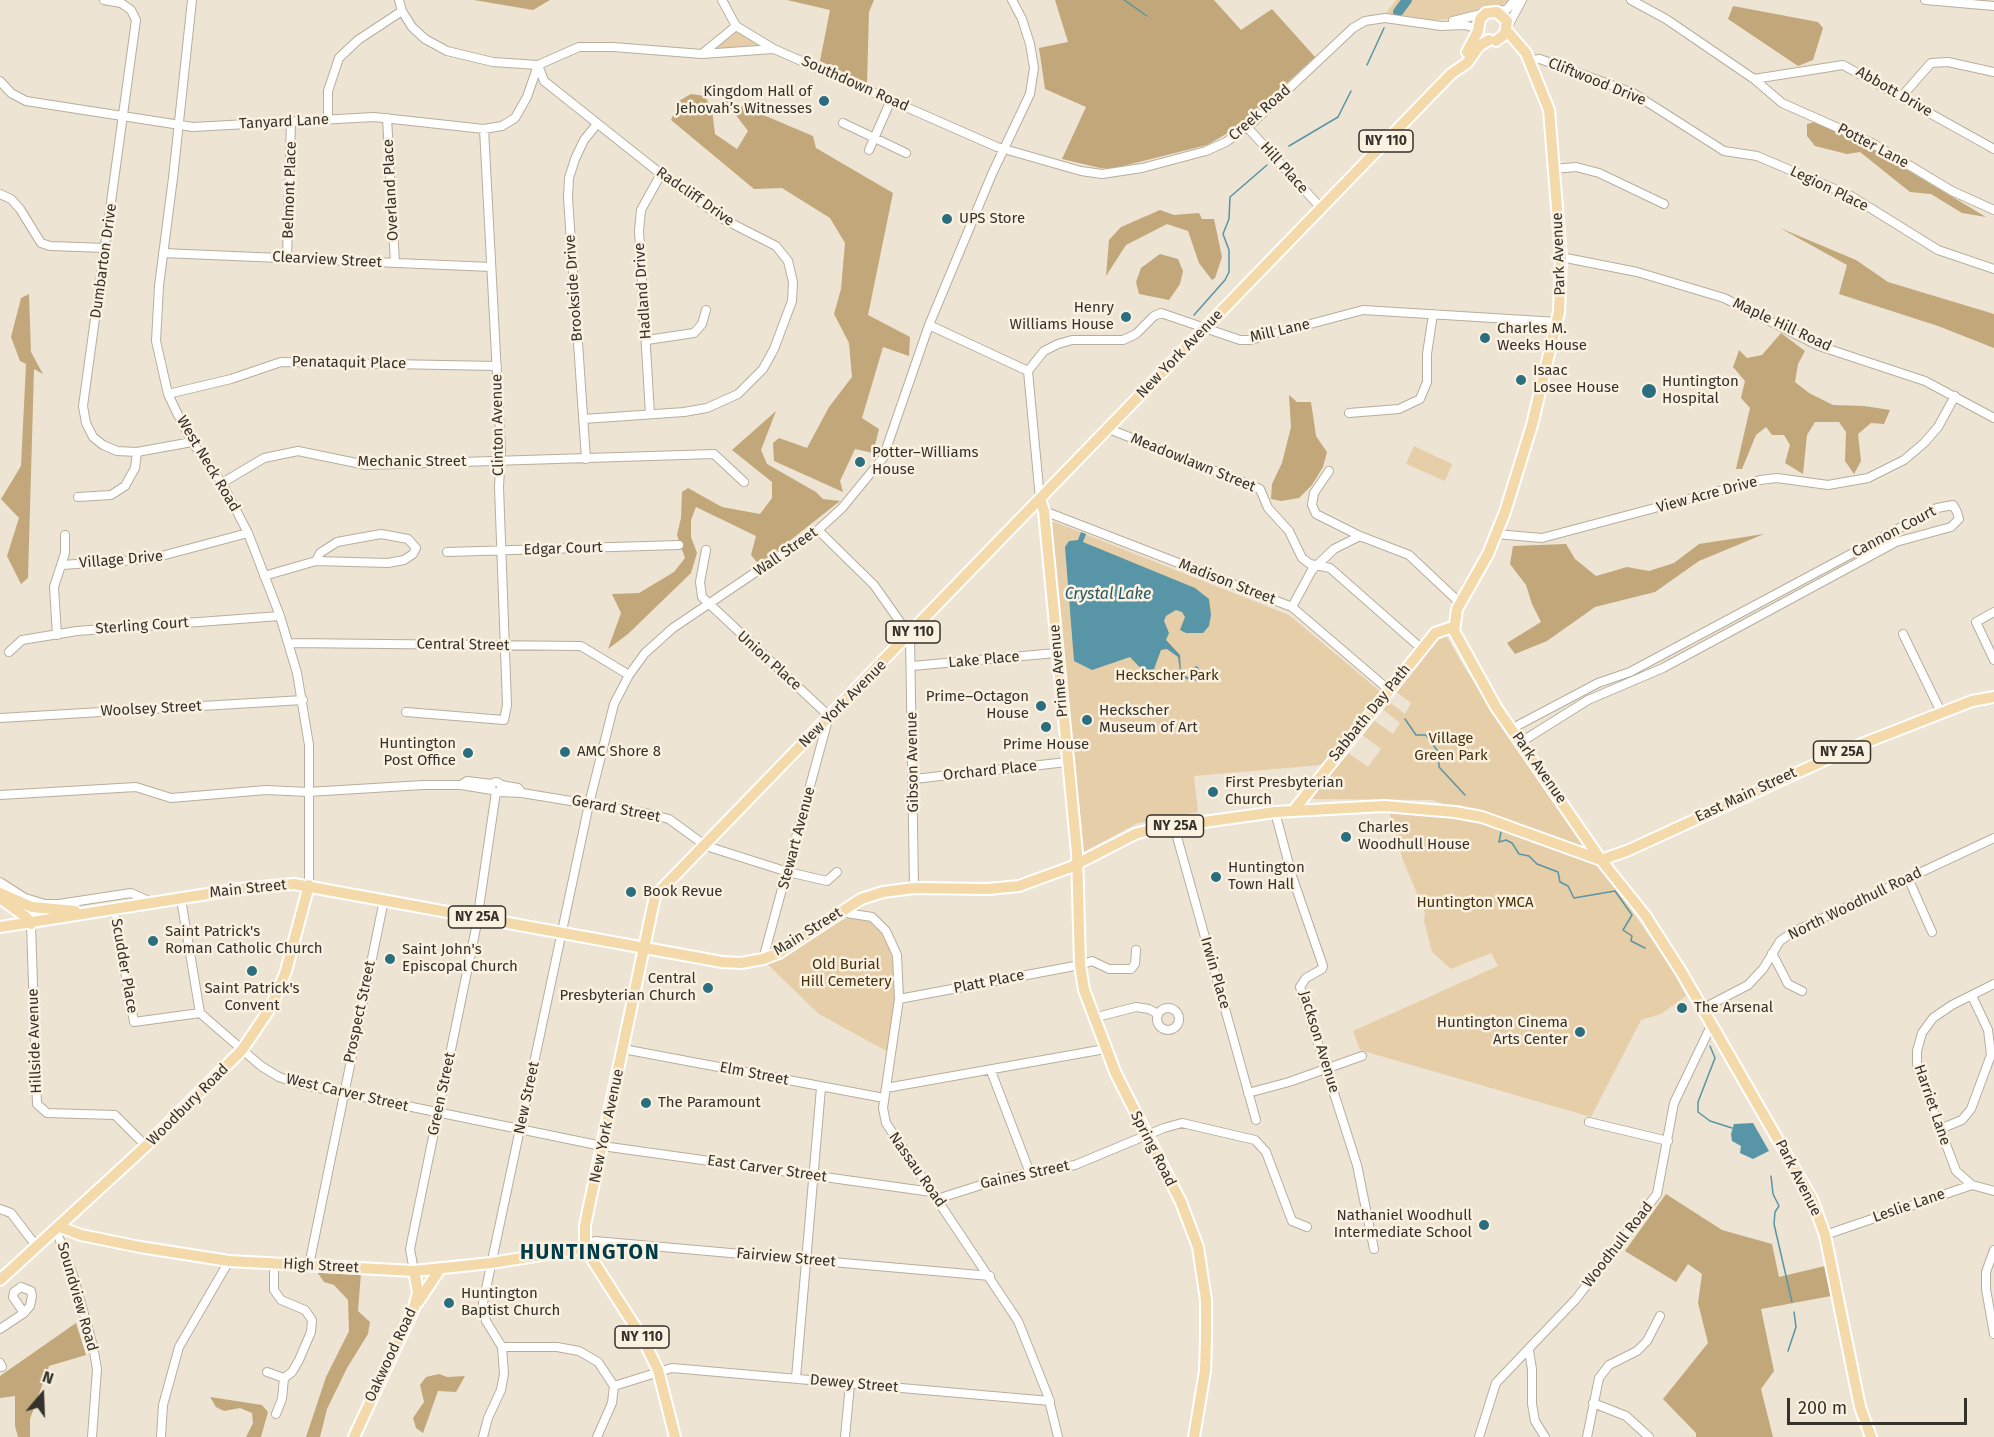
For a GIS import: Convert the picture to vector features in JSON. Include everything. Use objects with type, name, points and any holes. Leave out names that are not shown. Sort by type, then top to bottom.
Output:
[{"type":"main road","points":[[1492,13],[1504,17],[1508,25]]},
{"type":"main road","name":"NY 110","points":[[1478,30],[1480,19],[1492,13]]},
{"type":"main road","name":"NY 110","points":[[1493,40],[1508,25]]},
{"type":"main road","name":"Park Avenue","points":[[1508,25],[1528,60],[1548,110],[1561,257],[1558,322],[1532,425],[1496,534],[1460,603],[1453,627],[1473,668],[1511,729],[1601,860],[1645,915],[1789,1155],[1812,1199],[1825,1235],[1860,1407],[1871,1437]]},
{"type":"main road","points":[[1478,30],[1493,40],[1514,48],[1528,60]]},
{"type":"main road","name":"New York Avenue","points":[[585,1248],[585,1225],[656,896],[829,716],[910,636],[1451,74],[1471,46],[1478,30]]},
{"type":"main road","name":"New York Avenue","points":[[1451,74],[1467,63],[1479,46],[1493,40]]},
{"type":"main road","name":"Prime Avenue","points":[[1040,499],[1044,511],[1077,864]]},
{"type":"main road","name":"Sabbath Day Path","points":[[1294,810],[1460,603]]},
{"type":"main road","points":[[1435,633],[1443,628],[1453,627]]},
{"type":"main road","name":"East Main Street","points":[[1601,860],[1634,848],[1849,749],[1941,712],[1972,701],[1994,697]]},
{"type":"main road","name":"Main Street","points":[[0,927],[31,924],[269,885],[309,885],[478,918],[722,962],[741,963],[763,959],[797,942],[861,899],[883,892],[914,888],[988,889],[1019,886],[1077,864],[1135,834],[1174,826],[1275,812],[1384,806],[1430,809],[1482,817],[1601,860]]},
{"type":"main road","name":"Spring Road","points":[[1077,864],[1080,965],[1084,990],[1105,1049],[1145,1136],[1192,1227],[1202,1268],[1206,1340],[1205,1371],[1194,1437]]},
{"type":"main road","name":"Woodbury Road","points":[[0,1280],[146,1146],[242,1050],[269,1010],[283,978],[309,885]]},
{"type":"main road","name":"Main Street","points":[[0,893],[41,909],[108,910]]},
{"type":"main road","points":[[0,898],[26,917],[31,924]]},
{"type":"main road","name":"High Street","points":[[58,1229],[140,1247],[229,1261],[414,1271],[491,1263],[585,1248]]},
{"type":"main road","name":"NY 110","points":[[585,1248],[643,1339],[658,1370],[675,1437]]},
{"type":"main road","points":[[414,1308],[440,1269]]},
{"type":"main road","name":"Oakwood Road","points":[[354,1437],[414,1308],[418,1292],[414,1271]]},
{"type":"street","name":"Dumbarton Drive","points":[[104,0],[121,3],[131,10],[136,20],[83,406],[86,423],[93,437],[103,445],[117,451],[137,452],[192,442]]},
{"type":"street","name":"West Neck Road","points":[[192,0],[163,253],[156,341],[168,394],[192,442],[222,483],[248,533],[289,643],[303,700],[309,745],[309,885]]},
{"type":"street","points":[[399,0],[402,11],[412,27],[425,39],[447,51],[494,62],[538,65],[579,47],[613,47],[702,54],[774,49]]},
{"type":"street","points":[[702,54],[736,26],[722,0]]},
{"type":"street","name":"Wall Street","points":[[562,933],[589,804],[614,704],[629,675],[645,652],[658,641],[818,530],[842,508],[883,458],[929,325],[1004,149],[1027,103],[1034,73],[1028,35],[1012,0]]},
{"type":"street","name":"NY 110","points":[[1492,13],[1507,9],[1515,0]]},
{"type":"street","name":"NY 110","points":[[1508,25],[1522,0]]},
{"type":"street","points":[[1631,0],[1665,19],[1754,79]]},
{"type":"street","points":[[1925,0],[1994,6]]},
{"type":"street","points":[[327,119],[328,91],[339,58],[358,40],[402,11]]},
{"type":"street","name":"Creek Road","points":[[1428,24],[1492,13]]},
{"type":"street","name":"Creek Road","points":[[1004,149],[1086,172],[1116,173],[1206,151],[1226,142],[1247,127],[1360,23],[1382,18],[1428,24],[1465,25],[1478,30]]},
{"type":"street","name":"Southdown Road","points":[[736,26],[774,49],[1004,149]]},
{"type":"street","name":"Cliftwood Drive","points":[[1528,60],[1540,59],[1633,93],[1694,132]]},
{"type":"street","points":[[1902,96],[1931,63],[1948,62],[1994,72]]},
{"type":"street","name":"Tanyard Lane","points":[[0,81],[11,93],[26,100],[193,127],[387,118],[448,127],[484,129],[502,126],[515,118],[527,97],[538,65]]},
{"type":"street","name":"Radcliff Drive","points":[[538,65],[544,81],[661,174],[723,219],[776,246],[788,261],[793,282],[792,300],[774,349],[751,383],[724,402],[707,408],[584,419]]},
{"type":"street","name":"Abbott Drive","points":[[1754,79],[1843,65],[1994,149]]},
{"type":"street","name":"Potter Lane","points":[[1754,79],[1782,103],[1872,143],[1952,191],[1994,210]]},
{"type":"street","points":[[869,150],[891,100]]},
{"type":"street","name":"Overland Place","points":[[387,118],[395,263]]},
{"type":"street","name":"Belmont Place","points":[[287,258],[291,122]]},
{"type":"street","points":[[843,123],[906,153]]},
{"type":"street","name":"Brookside Drive","points":[[586,459],[568,198],[569,178],[575,159],[584,140],[597,124]]},
{"type":"street","name":"Hill Place","points":[[1247,127],[1321,208]]},
{"type":"street","name":"Clinton Avenue","points":[[406,712],[504,720],[508,688],[501,551],[499,463],[501,450],[484,129]]},
{"type":"street","name":"Legion Place","points":[[1694,132],[1724,151],[1757,156],[1851,196],[1938,250],[1994,269]]},
{"type":"street","points":[[1554,169],[1576,167],[1599,173],[1664,204]]},
{"type":"street","name":"Hadland Drive","points":[[650,414],[639,231],[641,210],[661,174]]},
{"type":"street","points":[[0,194],[11,199],[20,209],[41,243],[50,246],[106,248]]},
{"type":"street","name":"Clearview Street","points":[[163,253],[490,267]]},
{"type":"street","name":"Maple Hill Road","points":[[1561,257],[1631,271],[1712,294],[1748,309],[1819,345],[1916,378],[1994,418]]},
{"type":"street","points":[[647,339],[694,333],[702,324],[706,309]]},
{"type":"street","name":"Mill Lane","points":[[1028,371],[1044,351],[1058,344],[1072,340],[1123,340],[1136,334],[1154,316],[1161,313],[1240,340],[1250,340],[1363,310],[1558,322]]},
{"type":"street","points":[[1349,413],[1399,409],[1420,399],[1426,382],[1427,354],[1433,314]]},
{"type":"street","points":[[929,325],[1028,371]]},
{"type":"street","name":"Penataquit Place","points":[[168,394],[231,379],[281,362],[498,366]]},
{"type":"street","name":"Prime Avenue","points":[[1028,371],[1040,499]]},
{"type":"street","name":"View Acre Drive","points":[[1496,534],[1542,538],[1760,480],[1777,478],[1828,485],[1868,478],[1904,460],[1924,443],[1938,427],[1955,396]]},
{"type":"street","name":"Meadowlawn Street","points":[[1109,429],[1260,489],[1268,508],[1289,531],[1302,558],[1310,564],[1330,568],[1422,649]]},
{"type":"street","name":"Mechanic Street","points":[[222,483],[264,458],[298,451],[366,465],[499,463],[714,454],[744,482]]},
{"type":"street","points":[[78,497],[111,495],[124,486],[135,468],[137,452]]},
{"type":"street","points":[[1329,471],[1314,493],[1312,505],[1316,513],[1360,536],[1409,555],[1460,603]]},
{"type":"street","name":"Cannon Court","points":[[1511,729],[1598,683],[1673,650],[1937,508],[1953,506],[1957,512],[1959,519],[1951,527],[1896,543],[1679,660],[1571,710],[1521,742]]},
{"type":"street","name":"Madison Street","points":[[1044,511],[1292,607],[1389,690]]},
{"type":"street","points":[[818,530],[874,585],[910,636]]},
{"type":"street","name":"Village Drive","points":[[62,565],[150,559],[248,533]]},
{"type":"street","points":[[264,576],[316,561],[388,563],[404,560],[413,554],[416,548],[408,538],[381,534],[337,542],[320,553],[316,561]]},
{"type":"street","points":[[57,635],[54,587],[62,565],[65,535]]},
{"type":"street","points":[[1292,607],[1302,584],[1318,564],[1334,549],[1360,536]]},
{"type":"street","name":"Edgar Court","points":[[447,552],[680,545]]},
{"type":"street","points":[[1866,547],[1871,557]]},
{"type":"street","points":[[706,550],[699,590],[709,606]]},
{"type":"street","points":[[1764,601],[1770,610]]},
{"type":"street","name":"Union Place","points":[[709,606],[829,716]]},
{"type":"street","points":[[1994,612],[1976,622],[1994,660]]},
{"type":"street","name":"Sterling Court","points":[[9,652],[22,640],[77,631],[280,616]]},
{"type":"street","points":[[1904,634],[1941,712]]},
{"type":"street","name":"Gibson Avenue","points":[[910,636],[914,888]]},
{"type":"street","name":"Central Street","points":[[289,643],[581,646],[629,675]]},
{"type":"street","points":[[1673,650],[1679,660]]},
{"type":"street","name":"Lake Place","points":[[912,666],[1056,654]]},
{"type":"street","points":[[1616,677],[1621,686]]},
{"type":"street","name":"Woolsey Street","points":[[0,718],[303,700]]},
{"type":"street","points":[[1565,702],[1571,710]]},
{"type":"street","name":"Stewart Avenue","points":[[763,959],[829,716]]},
{"type":"street","name":"Orchard Place","points":[[914,779],[1067,762]]},
{"type":"street","name":"Gerard Street","points":[[0,795],[136,787],[171,798],[266,790],[308,792],[461,785],[522,793],[669,819],[706,846],[788,872],[827,881],[837,872]]},
{"type":"street","points":[[478,918],[496,789]]},
{"type":"street","name":"Jackson Avenue","points":[[1275,812],[1292,876],[1323,966],[1322,969],[1306,978],[1300,987],[1358,1165],[1374,1249]]},
{"type":"street","name":"Irwin Place","points":[[1174,826],[1256,1120]]},
{"type":"street","name":"North Woodhull Road","points":[[1702,1009],[1748,985],[1780,941],[1793,932],[1994,838]]},
{"type":"street","points":[[1908,878],[1932,932]]},
{"type":"street","name":"Main Street","points":[[0,882],[25,898],[45,904],[59,904],[131,892],[152,903]]},
{"type":"street","points":[[181,899],[200,1012]]},
{"type":"street","name":"Prospect Street","points":[[309,1265],[384,900]]},
{"type":"street","name":"Scudder Place","points":[[108,910],[134,1022],[200,1012]]},
{"type":"street","name":"Nassau Road","points":[[840,912],[864,914],[886,931],[897,955],[898,999],[883,1108],[892,1135],[990,1276],[1018,1321],[1050,1401],[1058,1437]]},
{"type":"street","name":"Green Street","points":[[414,1271],[410,1249],[478,918]]},
{"type":"street","name":"Hillside Avenue","points":[[31,924],[37,1104],[47,1113],[115,1115],[146,1146]]},
{"type":"street","name":"New Street","points":[[502,1347],[486,1321],[483,1303],[562,933]]},
{"type":"street","name":"Platt Place","points":[[898,999],[1092,961],[1110,969],[1131,969],[1136,964],[1136,950]]},
{"type":"street","points":[[1772,953],[1788,984],[1802,991]]},
{"type":"street","name":"Harriet Lane","points":[[1972,1185],[1956,1172],[1917,1068],[1917,1051],[1922,1034],[1933,1018],[1994,984]]},
{"type":"street","points":[[1940,1129],[1962,1120],[1971,1109],[1991,1055],[1988,1030],[1972,996]]},
{"type":"street","points":[[1093,1018],[1136,1007],[1149,1009],[1158,1014]]},
{"type":"street","name":"West Carver Street","points":[[200,1012],[242,1050],[279,1077],[343,1093],[602,1146]]},
{"type":"street","name":"Woodhull Road","points":[[1479,1437],[1496,1383],[1529,1351],[1591,1281],[1658,1194],[1674,1103],[1711,1026]]},
{"type":"street","name":"Elm Street","points":[[623,1049],[884,1098]]},
{"type":"street","points":[[886,1088],[1105,1049]]},
{"type":"street","points":[[1248,1093],[1362,1056]]},
{"type":"street","points":[[991,1071],[1030,1173]]},
{"type":"street","points":[[796,1378],[821,1088]]},
{"type":"street","points":[[1588,1122],[1668,1141]]},
{"type":"street","name":"Gaines Street","points":[[935,1195],[1075,1165],[1182,1123],[1255,1140],[1266,1152],[1292,1221],[1307,1227]]},
{"type":"street","name":"East Carver Street","points":[[602,1146],[935,1195]]},
{"type":"street","points":[[1972,1185],[1994,1191]]},
{"type":"street","name":"Leslie Lane","points":[[1825,1235],[1972,1185]]},
{"type":"street","points":[[0,1209],[11,1214],[37,1247]]},
{"type":"street","name":"Soundview Road","points":[[58,1229],[93,1346],[97,1369],[92,1437]]},
{"type":"street","name":"Fairview Street","points":[[585,1248],[595,1241],[990,1276]]},
{"type":"street","points":[[1994,1250],[1986,1272],[1986,1289],[1994,1334]]},
{"type":"street","points":[[161,1437],[165,1394],[179,1347],[229,1261]]},
{"type":"street","points":[[274,1264],[274,1290],[281,1300],[305,1310],[312,1320],[311,1332],[299,1360],[292,1372],[284,1378]]},
{"type":"street","points":[[0,1329],[24,1313]]},
{"type":"street","points":[[1587,1437],[1599,1378],[1609,1365],[1637,1351],[1647,1341],[1660,1316]]},
{"type":"street","points":[[483,1437],[488,1418],[501,1390],[502,1347],[557,1347],[579,1351],[598,1362],[614,1386],[612,1403],[597,1437]]},
{"type":"street","points":[[1529,1351],[1532,1369],[1532,1404],[1535,1420],[1545,1437]]},
{"type":"street","name":"Dewey Street","points":[[614,1386],[658,1370],[672,1368],[1050,1401]]},
{"type":"street","points":[[267,1372],[284,1378]]},
{"type":"street","points":[[276,1414],[284,1390],[284,1378]]},
{"type":"street","points":[[845,1437],[850,1384]]},
{"type":"street","points":[[1593,1403],[1626,1416],[1649,1437]]},
{"type":"green space","points":[[1396,0],[1509,0],[1500,7],[1450,19],[1432,20],[1386,13]]},
{"type":"green space","points":[[737,29],[768,48],[709,53]]},
{"type":"green space","points":[[1414,446],[1452,464],[1445,481],[1406,464]]},
{"type":"green space","name":"Heckscher Park","points":[[1052,521],[1289,615],[1382,693],[1321,765],[1194,776],[1198,812],[1138,823],[1080,854]]},
{"type":"green space","points":[[1443,630],[1466,670],[1672,969],[1686,996],[1661,1014],[1641,1020],[1591,1117],[1360,1050],[1353,1031],[1498,966],[1491,953],[1451,969],[1432,952],[1424,921],[1425,913],[1403,860],[1389,811],[1457,818],[1452,807],[1432,800],[1314,799],[1312,797],[1347,752],[1368,767],[1381,749],[1361,734],[1372,719],[1393,734],[1400,723],[1381,708],[1387,700],[1405,714],[1411,703],[1394,690]]},
{"type":"green space","name":"Old Burial Hill Cemetery","points":[[856,917],[867,920],[881,932],[888,942],[894,966],[896,1003],[890,1053],[819,1014],[765,962],[780,959],[841,920]]},
{"type":"shaded area","points":[[474,0],[550,0],[533,10]]},
{"type":"shaded area","points":[[787,0],[874,0],[869,12],[867,83],[820,61],[830,10]]},
{"type":"shaded area","points":[[1055,0],[1214,0],[1241,30],[1272,9],[1315,57],[1240,126],[1207,145],[1111,169],[1100,168],[1062,159],[1086,107],[1045,89],[1039,48],[1068,42]]},
{"type":"shaded area","points":[[1733,6],[1818,22],[1823,28],[1813,60],[1798,66],[1728,19]]},
{"type":"shaded area","points":[[691,94],[705,96],[712,110],[715,134],[737,149],[748,131],[723,98],[813,136],[816,148],[893,193],[868,315],[910,337],[909,356],[883,347],[862,418],[879,429],[873,453],[855,449],[840,481],[843,492],[774,461],[773,443],[779,438],[807,448],[829,407],[852,377],[849,343],[834,314],[841,289],[845,243],[830,218],[782,188],[754,189],[671,120],[679,101]]},
{"type":"shaded area","points":[[1815,122],[1857,140],[1986,217],[1962,213],[1931,194],[1910,192],[1860,152],[1847,154],[1815,146],[1807,136],[1807,124]]},
{"type":"shaded area","points":[[1160,210],[1174,215],[1199,213],[1202,219],[1214,219],[1222,257],[1215,278],[1212,280],[1199,263],[1188,231],[1167,224],[1126,245],[1106,276],[1109,240],[1121,227]]},
{"type":"shaded area","points":[[1780,228],[1856,260],[1888,282],[1994,314],[1994,348],[1938,326],[1839,294],[1847,265]]},
{"type":"shaded area","points":[[1160,254],[1178,259],[1183,271],[1180,284],[1169,300],[1139,294],[1136,282],[1141,268]]},
{"type":"shaded area","points":[[29,294],[31,352],[43,374],[34,369],[28,578],[21,584],[7,556],[19,518],[1,499],[21,466],[26,364],[20,361],[11,337],[21,298]]},
{"type":"shaded area","points":[[1781,333],[1805,351],[1798,364],[1795,382],[1809,393],[1833,405],[1890,410],[1884,424],[1871,423],[1858,434],[1861,461],[1854,474],[1845,461],[1846,432],[1839,422],[1815,422],[1807,435],[1803,474],[1785,463],[1790,445],[1784,435],[1772,435],[1766,427],[1756,435],[1742,469],[1736,469],[1750,408],[1741,398],[1745,381],[1733,367],[1739,350],[1747,358],[1762,355]]},
{"type":"shaded area","points":[[1289,395],[1297,402],[1311,402],[1316,436],[1327,452],[1323,467],[1312,485],[1299,498],[1281,501],[1271,499],[1272,484],[1282,463],[1291,427]]},
{"type":"shaded area","points":[[776,411],[761,450],[767,464],[816,492],[823,499],[840,501],[759,565],[751,555],[756,536],[696,507],[691,520],[691,537],[697,553],[691,573],[628,634],[608,649],[621,613],[612,594],[639,593],[674,572],[685,558],[677,535],[681,518],[682,492],[688,488],[722,507],[760,514],[772,498],[772,482],[732,450]]},
{"type":"shaded area","points":[[1764,534],[1699,561],[1655,592],[1595,607],[1547,641],[1515,654],[1507,643],[1541,622],[1526,585],[1510,564],[1513,546],[1566,544],[1575,559],[1596,576],[1627,567],[1649,571],[1674,563],[1699,544]]},
{"type":"shaded area","points":[[1666,1194],[1722,1230],[1772,1244],[1779,1277],[1825,1266],[1831,1296],[1761,1309],[1774,1371],[1761,1389],[1773,1437],[1696,1437],[1696,1433],[1663,1399],[1708,1343],[1698,1303],[1702,1274],[1688,1264],[1676,1282],[1625,1251]]},
{"type":"shaded area","points":[[324,1270],[361,1273],[358,1311],[370,1322],[368,1334],[347,1368],[327,1409],[320,1437],[306,1437],[326,1377],[349,1331],[348,1300],[334,1285],[324,1282],[317,1272]]},
{"type":"shaded area","points":[[76,1323],[86,1355],[49,1366],[30,1419],[30,1437],[18,1437],[15,1426],[15,1396],[0,1398],[0,1376]]},
{"type":"shaded area","points":[[439,1374],[447,1377],[465,1376],[456,1392],[438,1391],[423,1433],[416,1428],[413,1418],[424,1402],[420,1385],[426,1377]]},
{"type":"shaded area","points":[[210,1397],[262,1405],[268,1412],[261,1437],[246,1437],[253,1423],[252,1413],[240,1408],[224,1411],[216,1407]]},
{"type":"water","name":"Crystal Lake","points":[[1081,532],[1086,534],[1083,542],[1195,588],[1209,599],[1211,615],[1209,626],[1203,633],[1186,633],[1180,630],[1185,617],[1182,612],[1176,610],[1166,616],[1164,621],[1169,633],[1166,640],[1180,655],[1181,671],[1187,677],[1192,676],[1192,668],[1197,666],[1201,672],[1201,677],[1196,681],[1186,679],[1180,671],[1178,657],[1167,649],[1161,650],[1153,672],[1146,674],[1130,657],[1092,670],[1074,661],[1065,547],[1069,541],[1078,540]]},
{"type":"water","points":[[1753,1123],[1769,1151],[1753,1159],[1740,1153],[1741,1146],[1732,1141],[1731,1134],[1734,1124]]},
{"type":"waterway","points":[[1124,0],[1147,16]]},
{"type":"waterway","points":[[1398,12],[1407,0]]},
{"type":"waterway","points":[[1367,65],[1384,28]]},
{"type":"waterway","points":[[1289,146],[1338,117],[1351,91]]},
{"type":"waterway","points":[[1194,315],[1225,280],[1229,272],[1229,250],[1223,234],[1229,219],[1230,197],[1267,165]]},
{"type":"waterway","points":[[1405,719],[1416,735],[1426,735],[1439,753],[1439,767],[1465,795]]},
{"type":"waterway","points":[[1501,832],[1499,842],[1506,840],[1512,843],[1519,854],[1529,856],[1537,864],[1558,872],[1560,882],[1568,886],[1574,898],[1615,891],[1632,915],[1623,930],[1632,936],[1631,941],[1645,948]]},
{"type":"waterway","points":[[1710,1046],[1715,1058],[1698,1102],[1698,1112],[1710,1121],[1732,1128]]},
{"type":"waterway","points":[[1771,1176],[1773,1194],[1779,1206],[1775,1212],[1774,1224],[1792,1302]]},
{"type":"waterway","points":[[1788,1351],[1796,1327],[1794,1312]]},
{"type":"place","name":"Kingdom Hall of Jehovah’s Witnesses","points":[[824,101]]},
{"type":"place","name":"UPS Store","points":[[947,219]]},
{"type":"place","name":"Henry Williams House","points":[[1126,317]]},
{"type":"place","name":"Charles M. Weeks House","points":[[1485,338]]},
{"type":"place","name":"Isaac Losee House","points":[[1521,380]]},
{"type":"place","name":"Huntington Hospital","points":[[1649,391]]},
{"type":"place","name":"Potter–Williams House","points":[[860,462]]},
{"type":"place","name":"Prime–Octagon House","points":[[1041,706]]},
{"type":"place","name":"Heckscher Museum of Art","points":[[1087,720]]},
{"type":"place","name":"Prime House","points":[[1046,727]]},
{"type":"place","name":"AMC Shore 8","points":[[565,752]]},
{"type":"place","name":"Huntington Post Office","points":[[468,753]]},
{"type":"place","name":"First Presbyterian Church","points":[[1213,792]]},
{"type":"place","name":"Charles Woodhull House","points":[[1346,837]]},
{"type":"place","name":"Huntington Town Hall","points":[[1216,877]]},
{"type":"place","name":"Book Revue","points":[[631,892]]},
{"type":"place","name":"Saint Patrick's Roman Catholic Church","points":[[153,941]]},
{"type":"place","name":"Saint John's Episcopal Church","points":[[390,959]]},
{"type":"place","name":"Saint Patrick's Convent","points":[[252,971]]},
{"type":"place","name":"Central Presbyterian Church","points":[[708,988]]},
{"type":"place","name":"The Arsenal","points":[[1682,1008]]},
{"type":"place","name":"Huntington Cinema Arts Center","points":[[1580,1032]]},
{"type":"place","name":"The Paramount","points":[[646,1103]]},
{"type":"place","name":"Nathaniel Woodhull Intermediate School","points":[[1484,1225]]},
{"type":"place","name":"Huntington Baptist Church","points":[[449,1303]]},
{"type":"district","name":"HUNTINGTON","points":[[590,1253]]},
{"type":"park label","name":"Village Green Park","points":[[1451,748]]},
{"type":"park label","name":"Huntington YMCA","points":[[1475,903]]}]
